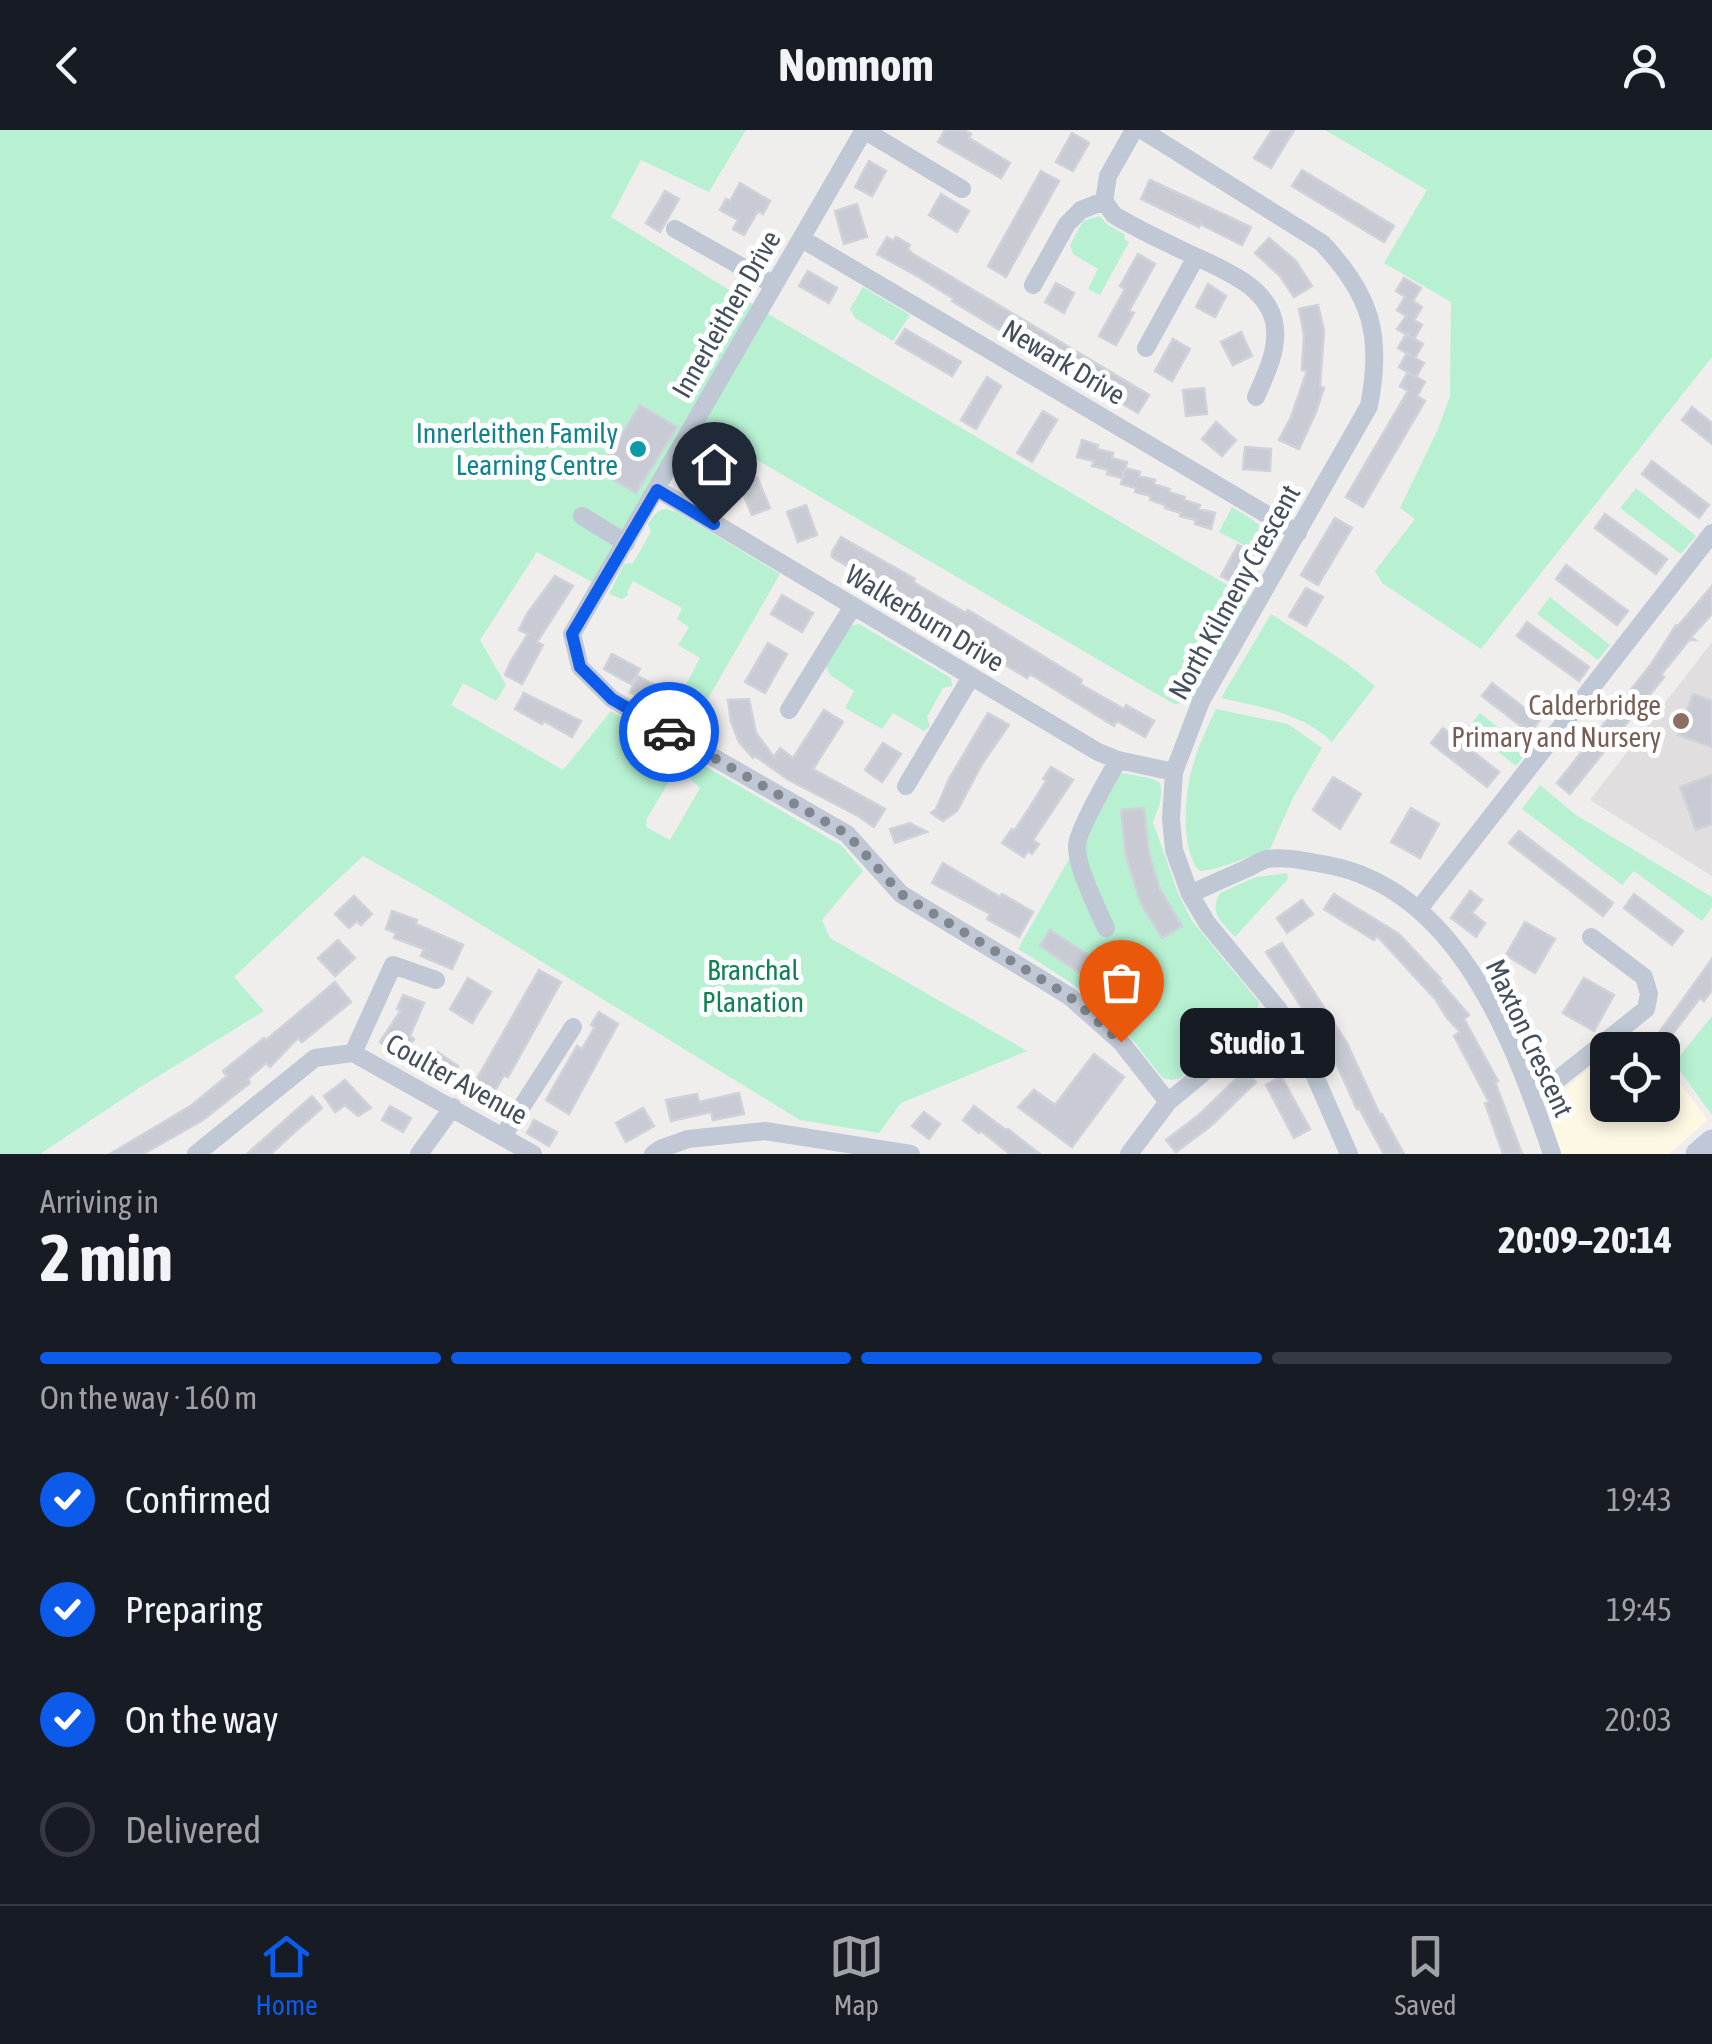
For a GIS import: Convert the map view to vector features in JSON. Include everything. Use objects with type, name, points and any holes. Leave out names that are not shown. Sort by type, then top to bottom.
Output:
[{"type":"street","points":[[864,130],[962,189]]},
{"type":"street","name":"Innerleithen Drive","points":[[864,130],[572,634],[580,667],[612,699],[847,834],[901,894],[1069,996],[1121,1042],[1168,1102]]},
{"type":"street","points":[[1134,130],[1108,176],[1104,200],[1114,215],[1237,277],[1263,299],[1276,330],[1270,364],[1256,397]]},
{"type":"street","name":"North Kilmeny Crescent","points":[[1142,130],[1322,243],[1357,286],[1373,325],[1374,383],[1369,406],[1201,701],[1174,772],[1171,819],[1174,850],[1190,894],[1207,923],[1279,1010],[1314,1074],[1346,1153]]},
{"type":"street","points":[[1034,284],[1066,224],[1081,210],[1104,200]]},
{"type":"street","points":[[675,229],[774,285]]},
{"type":"street","name":"Newark Drive","points":[[802,239],[1298,532]]},
{"type":"street","points":[[1146,348],[1196,257]]},
{"type":"street","name":"Walkerburn Drive","points":[[657,490],[1098,752],[1174,772]]},
{"type":"street","points":[[582,516],[626,543]]},
{"type":"street","points":[[1418,909],[1712,533]]},
{"type":"street","points":[[790,710],[853,606]]},
{"type":"street","points":[[906,786],[971,677]]},
{"type":"street","points":[[1106,928],[1076,844],[1118,760]]},
{"type":"street","name":"Maxton Crescent","points":[[1190,894],[1266,860],[1301,860],[1349,870],[1387,887],[1418,909],[1468,965],[1496,1016],[1529,1087],[1552,1154]]},
{"type":"street","points":[[1529,1087],[1556,1080],[1646,1009],[1649,994],[1644,977],[1590,938]]},
{"type":"street","points":[[196,1154],[315,1058],[353,1053],[393,965],[436,980]]},
{"type":"street","points":[[1129,1154],[1168,1102],[1279,1010]]},
{"type":"street","points":[[503,1136],[573,1027]]},
{"type":"street","name":"Coulter Avenue","points":[[353,1053],[533,1154]]},
{"type":"street","points":[[419,1154],[453,1107]]},
{"type":"street","points":[[653,1154],[688,1139],[765,1131],[911,1154]]},
{"type":"street","points":[[1698,1154],[1712,1142]]},
{"type":"shaded area","name":"Calderbridge Primary and Nursery","points":[[1712,642],[1712,876],[1590,800]]},
{"type":"shaded area","points":[[1590,1067],[1590,1122],[1680,1122],[1680,1083],[1708,1120],[1669,1154],[1559,1154],[1546,1105]]},
{"type":"green space","name":"Branchal Planation","points":[[0,130],[746,130],[709,192],[641,160],[611,217],[1256,602],[1201,701],[1174,704],[694,423],[678,434],[592,582],[537,552],[480,640],[506,685],[496,701],[463,683],[451,705],[563,770],[611,711],[673,747],[684,757],[647,818],[646,827],[670,840],[700,788],[690,779],[696,761],[842,846],[863,871],[822,920],[830,938],[1027,1051],[901,1103],[879,1133],[800,1120],[363,856],[234,977],[264,1011],[40,1154],[0,1154]]},
{"type":"green space","points":[[1325,130],[1712,130],[1712,357],[1481,649],[1382,583],[1375,571],[1415,519],[1400,508],[1450,396],[1451,302],[1384,263],[1427,190]]},
{"type":"green space","points":[[1100,216],[1129,242],[1100,295],[1088,289],[1098,269],[1073,254],[1070,245],[1083,221]]},
{"type":"green space","points":[[863,287],[910,315],[893,341],[855,318],[850,309]]},
{"type":"green space","points":[[1636,488],[1696,536],[1681,554],[1620,508]]},
{"type":"green space","points":[[1232,507],[1267,534],[1271,541],[1269,558],[1219,532]]},
{"type":"green space","points":[[666,509],[780,574],[695,721],[673,709],[700,658],[678,645],[689,627],[677,619],[682,608],[633,581],[628,595],[622,599],[609,594],[624,564],[633,563],[651,532],[648,524],[657,512]]},
{"type":"green space","points":[[1550,597],[1610,645],[1598,660],[1537,614]]},
{"type":"green space","points":[[1271,614],[1375,686],[1332,742],[1294,718],[1221,698]]},
{"type":"green space","points":[[859,624],[951,678],[952,686],[943,688],[927,717],[930,726],[924,731],[893,713],[882,729],[845,708],[854,691],[830,675],[826,667],[849,626]]},
{"type":"green space","points":[[1216,709],[1288,724],[1322,748],[1270,849],[1200,871],[1189,849],[1186,802],[1196,755]]},
{"type":"green space","points":[[1480,713],[1528,751],[1516,766],[1468,728]]},
{"type":"green space","points":[[1118,772],[1160,783],[1161,798],[1153,822],[1178,893],[1192,921],[1259,1002],[1256,1017],[1180,1078],[1171,1080],[1163,1078],[1107,1012],[1018,949]]},
{"type":"green space","points":[[1540,785],[1576,815],[1712,897],[1712,907],[1702,921],[1634,871],[1622,885],[1522,809]]},
{"type":"green space","points":[[1287,873],[1288,879],[1235,937],[1216,912],[1220,893],[1256,877]]},
{"type":"green space","points":[[1712,1016],[1712,1115],[1680,1071],[1680,1056]]},
{"type":"building","points":[[945,130],[964,130],[971,134],[969,138],[1010,163],[1001,178],[938,142]]},
{"type":"building","points":[[1272,130],[1294,130],[1271,168],[1254,158]]},
{"type":"building","points":[[1072,133],[1089,143],[1073,171],[1056,162]]},
{"type":"building","points":[[869,161],[886,171],[872,196],[855,187]]},
{"type":"building","points":[[1302,170],[1394,226],[1384,242],[1292,186]]},
{"type":"building","points":[[1041,171],[1059,181],[1006,277],[988,266]]},
{"type":"building","points":[[1150,180],[1251,227],[1242,245],[1141,199]]},
{"type":"building","points":[[740,183],[770,201],[763,214],[758,211],[744,235],[733,229],[738,220],[720,210]]},
{"type":"building","points":[[665,191],[679,199],[660,232],[646,223]]},
{"type":"building","points":[[941,194],[969,211],[957,232],[929,215]]},
{"type":"building","points":[[857,204],[867,237],[844,244],[835,211]]},
{"type":"building","points":[[887,237],[910,245],[908,249],[913,254],[1149,395],[1138,413],[877,254]]},
{"type":"building","points":[[1269,238],[1296,261],[1312,286],[1294,297],[1280,276],[1255,253]]},
{"type":"building","points":[[1138,254],[1155,264],[1129,311],[1134,313],[1116,345],[1099,336],[1125,289],[1120,286]]},
{"type":"building","points":[[808,271],[837,288],[829,303],[799,286]]},
{"type":"building","points":[[1404,278],[1421,288],[1413,301],[1422,307],[1414,320],[1422,325],[1414,339],[1397,329],[1408,317],[1397,310],[1405,297],[1396,291]]},
{"type":"building","points":[[1056,283],[1074,293],[1064,313],[1045,302]]},
{"type":"building","points":[[1208,284],[1226,296],[1215,317],[1196,307]]},
{"type":"building","points":[[1318,305],[1324,331],[1320,386],[1324,388],[1299,449],[1279,440],[1307,371],[1302,370],[1304,334],[1299,309]]},
{"type":"building","points":[[905,329],[961,362],[952,376],[896,343]]},
{"type":"building","points":[[1241,332],[1252,356],[1233,365],[1221,342]]},
{"type":"building","points":[[1406,334],[1423,344],[1415,358],[1424,363],[1416,377],[1399,367],[1407,353],[1398,348]]},
{"type":"building","points":[[1173,339],[1190,349],[1172,381],[1155,371]]},
{"type":"building","points":[[1408,372],[1425,382],[1417,396],[1425,401],[1363,507],[1346,497],[1408,391],[1400,386]]},
{"type":"building","points":[[987,377],[1001,386],[976,429],[961,420]]},
{"type":"building","points":[[1204,388],[1207,414],[1186,416],[1183,390]]},
{"type":"building","name":"Innerleithen Family Learning Centre","points":[[640,405],[677,427],[636,493],[599,471]]},
{"type":"building","points":[[1692,407],[1712,423],[1712,444],[1682,420]]},
{"type":"building","points":[[1043,411],[1057,420],[1032,462],[1017,453]]},
{"type":"building","points":[[1216,422],[1236,440],[1222,456],[1202,439]]},
{"type":"building","points":[[1082,440],[1127,462],[1122,478],[1092,466],[1094,461],[1077,457]]},
{"type":"building","points":[[1245,447],[1271,449],[1270,471],[1243,469]]},
{"type":"building","points":[[713,450],[725,480],[707,487],[695,458]]},
{"type":"building","points":[[1652,461],[1709,505],[1699,518],[1642,474]]},
{"type":"building","points":[[1125,468],[1155,480],[1154,484],[1200,505],[1199,509],[1215,513],[1211,529],[1150,500],[1151,496],[1135,492],[1136,488],[1121,484]]},
{"type":"building","points":[[757,477],[770,508],[752,515],[739,484]]},
{"type":"building","points":[[806,505],[817,535],[798,542],[787,512]]},
{"type":"building","points":[[1605,514],[1667,559],[1656,574],[1595,528]]},
{"type":"building","points":[[1335,518],[1352,528],[1318,585],[1301,575]]},
{"type":"building","points":[[841,537],[1082,680],[1080,684],[1154,721],[1145,737],[1117,721],[1114,726],[1030,674],[1027,678],[954,634],[956,630],[871,583],[832,557]]},
{"type":"building","points":[[1238,545],[1255,554],[1238,585],[1221,576]]},
{"type":"building","points":[[1566,565],[1628,611],[1617,625],[1556,579]]},
{"type":"building","points":[[555,576],[573,586],[537,642],[543,645],[522,684],[505,675],[528,634],[519,630],[527,614]]},
{"type":"building","points":[[1712,586],[1712,614],[1691,637],[1695,640],[1689,640],[1570,794],[1557,783],[1652,663],[1676,625]]},
{"type":"building","points":[[1306,588],[1323,597],[1306,626],[1289,616]]},
{"type":"building","points":[[782,595],[813,613],[802,632],[771,614]]},
{"type":"building","points":[[1527,622],[1589,667],[1579,681],[1517,636]]},
{"type":"building","points":[[768,643],[787,654],[765,693],[745,682]]},
{"type":"building","points":[[612,654],[640,669],[631,684],[604,669]]},
{"type":"building","points":[[638,676],[666,691],[657,707],[630,692]]},
{"type":"building","points":[[1492,683],[1540,720],[1530,733],[1482,696]]},
{"type":"building","points":[[524,693],[581,721],[572,737],[515,709]]},
{"type":"building","points":[[1693,694],[1712,701],[1712,747],[1678,735]]},
{"type":"building","points":[[749,699],[756,733],[774,757],[780,748],[793,758],[824,710],[843,722],[813,769],[885,809],[874,827],[753,758],[739,742],[728,700]]},
{"type":"building","points":[[988,713],[1009,725],[957,811],[943,821],[931,813]]},
{"type":"building","points":[[1443,728],[1499,772],[1487,787],[1431,743]]},
{"type":"building","points":[[883,743],[901,754],[882,782],[865,770]]},
{"type":"building","points":[[1051,767],[1073,780],[1033,840],[1039,844],[1024,857],[1002,843],[1030,807]]},
{"type":"building","points":[[1712,775],[1712,824],[1696,830],[1680,787]]},
{"type":"building","points":[[1333,777],[1361,794],[1340,829],[1313,810]]},
{"type":"building","points":[[1144,808],[1149,854],[1160,889],[1182,926],[1162,938],[1141,904],[1126,856],[1121,810]]},
{"type":"building","points":[[1411,808],[1439,824],[1420,858],[1391,842]]},
{"type":"building","points":[[910,823],[927,832],[895,843],[890,829]]},
{"type":"building","points":[[1519,831],[1613,903],[1603,916],[1509,843]]},
{"type":"building","points":[[943,863],[1033,912],[1019,937],[987,919],[990,914],[932,883]]},
{"type":"building","points":[[1470,891],[1482,900],[1472,913],[1485,923],[1476,937],[1451,918]]},
{"type":"building","points":[[1334,894],[1399,934],[1469,1015],[1464,1019],[1498,1081],[1495,1082],[1522,1154],[1503,1154],[1485,1103],[1489,1102],[1454,1036],[1460,1032],[1377,936],[1374,940],[1324,909]]},
{"type":"building","points":[[1634,894],[1683,931],[1672,945],[1624,908]]},
{"type":"building","points":[[354,896],[372,914],[361,925],[357,921],[349,928],[335,914]]},
{"type":"building","points":[[1302,900],[1313,914],[1287,933],[1277,918]]},
{"type":"building","points":[[392,911],[463,945],[452,969],[421,956],[424,949],[394,938],[396,933],[386,929]]},
{"type":"building","points":[[1525,922],[1555,939],[1535,973],[1506,955]]},
{"type":"building","points":[[1050,930],[1102,964],[1134,991],[1121,1007],[1040,946]]},
{"type":"building","points":[[338,940],[355,958],[335,976],[318,958]]},
{"type":"building","points":[[1282,943],[1347,1043],[1380,1115],[1404,1154],[1384,1154],[1357,1109],[1326,1041],[1266,952]]},
{"type":"building","points":[[1712,959],[1712,990],[1704,1001],[1700,998],[1674,1032],[1659,1032]]},
{"type":"building","points":[[539,970],[561,982],[508,1077],[504,1075],[485,1108],[466,1098]]},
{"type":"building","points":[[468,978],[491,992],[472,1023],[450,1009]]},
{"type":"building","points":[[1584,978],[1614,995],[1594,1031],[1563,1013]]},
{"type":"building","points":[[335,982],[351,1002],[302,1042],[298,1038],[270,1067],[266,1063],[248,1079],[250,1083],[203,1120],[143,1154],[110,1154],[192,1105],[227,1076],[223,1071]]},
{"type":"building","points":[[403,995],[424,1003],[410,1036],[414,1039],[405,1052],[395,1046],[392,1051],[380,1042],[401,1010],[397,1009]]},
{"type":"building","points":[[599,1012],[618,1024],[569,1114],[546,1100],[577,1046],[582,1049]]},
{"type":"building","points":[[436,1051],[458,1066],[449,1080],[424,1070]]},
{"type":"building","points":[[1094,1054],[1124,1077],[1072,1147],[1018,1107],[1034,1090],[1055,1105]]},
{"type":"building","points":[[1245,1070],[1256,1082],[1212,1125],[1176,1152],[1166,1140],[1200,1114]]},
{"type":"building","points":[[1281,1076],[1310,1129],[1294,1138],[1266,1085]]},
{"type":"building","points":[[345,1080],[371,1108],[358,1116],[345,1105],[335,1112],[324,1096]]},
{"type":"building","points":[[739,1093],[744,1114],[713,1120],[711,1112],[671,1121],[666,1100],[697,1094],[699,1102]]},
{"type":"building","points":[[312,1096],[322,1108],[271,1154],[247,1154]]},
{"type":"building","points":[[390,1106],[411,1118],[403,1132],[382,1120]]},
{"type":"building","points":[[974,1106],[1040,1154],[1010,1154],[979,1133],[963,1120]]},
{"type":"building","points":[[643,1108],[654,1126],[626,1142],[616,1123]]},
{"type":"building","points":[[924,1112],[940,1124],[929,1139],[912,1126]]},
{"type":"building","points":[[534,1120],[557,1132],[549,1146],[527,1133]]},
{"type":"way so far","points":[[669,732],[847,834],[901,894],[1069,996],[1121,1042]]},
{"type":"place","name":"Innerleithen Family Learning Centre","points":[[638,449]]},
{"type":"place","name":"Calderbridge Primary and Nursery","points":[[1681,721]]},
{"type":"place","name":"Studio 1","points":[[1121,1042]]},
{"type":"route","points":[[669,732],[612,699],[580,667],[572,634],[657,490],[714,524]]}]
